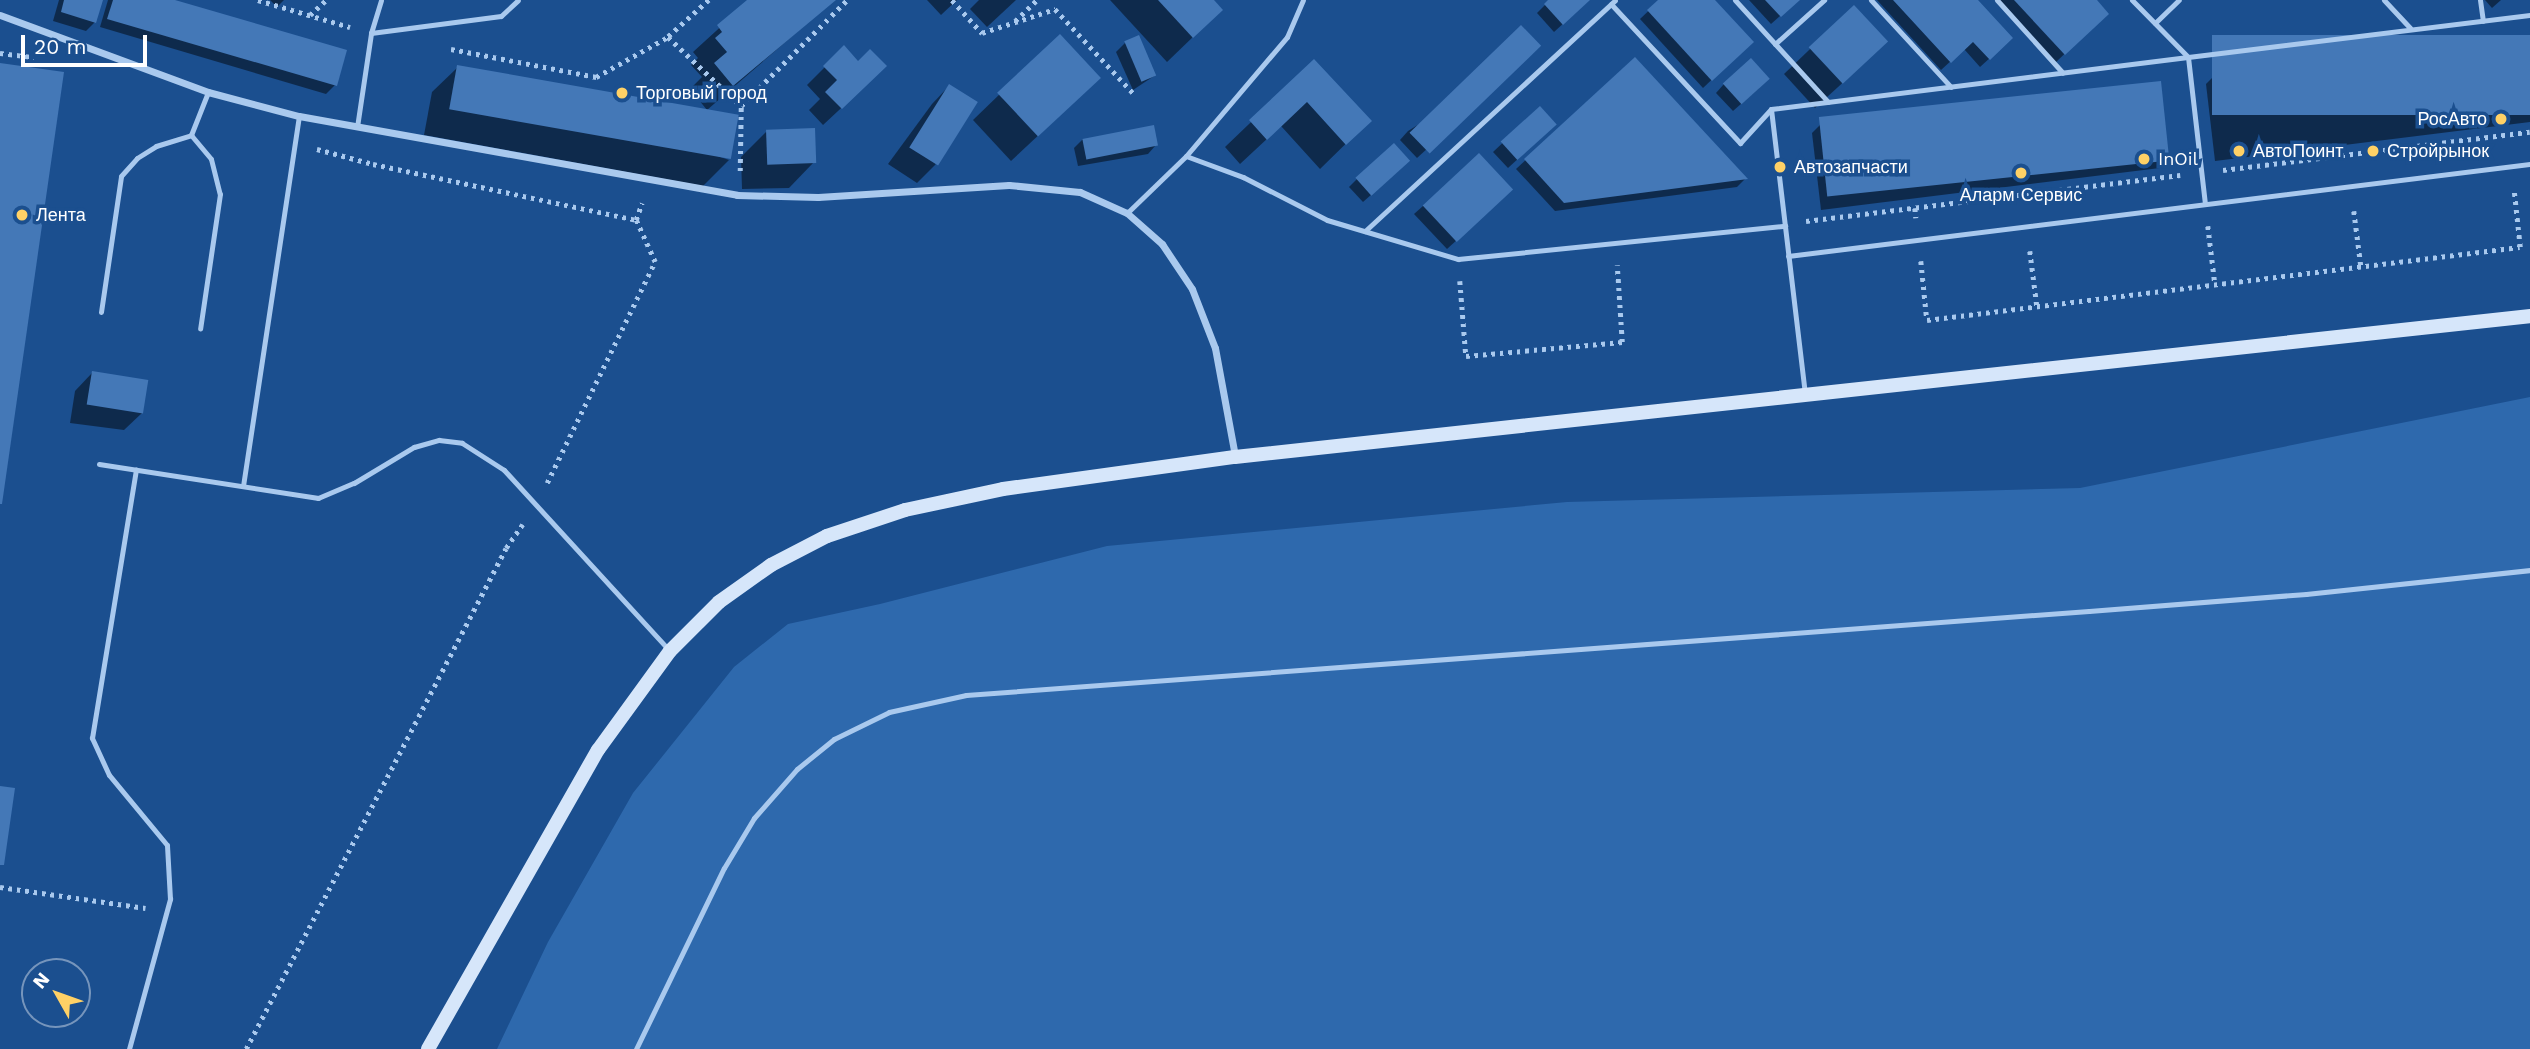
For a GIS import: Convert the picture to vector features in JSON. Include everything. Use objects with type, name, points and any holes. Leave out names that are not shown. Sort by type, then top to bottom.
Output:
[{"type":"main road","points":[[428,1049],[598,750],[670,651],[719,602],[771,565],[827,536],[905,510],[1003,489],[1235,457],[2530,316]]},
{"type":"street","points":[[0,15],[208,92],[299,116],[737,195],[818,197],[1009,185],[1080,192],[1127,213],[1162,244],[1192,289],[1214,348],[1235,457]]},
{"type":"lane","points":[[357,127],[371,33],[381,0]]},
{"type":"lane","points":[[371,33],[501,16],[518,0]]},
{"type":"lane","points":[[1127,213],[1186,156],[1287,37],[1303,0]]},
{"type":"lane","points":[[1735,0],[1828,102]]},
{"type":"lane","points":[[1775,44],[1824,0]]},
{"type":"lane","points":[[1871,0],[1951,87]]},
{"type":"lane","points":[[1997,0],[2063,73]]},
{"type":"lane","points":[[2132,0],[2188,57],[2205,204]]},
{"type":"lane","points":[[2155,23],[2179,0]]},
{"type":"lane","points":[[2384,0],[2410,28]]},
{"type":"lane","points":[[2480,0],[2483,21]]},
{"type":"lane","points":[[1364,232],[1613,2],[1740,143],[1771,108],[2530,15]]},
{"type":"lane","points":[[191,135],[208,92]]},
{"type":"lane","points":[[1771,108],[1805,395]]},
{"type":"lane","points":[[243,486],[299,116]]},
{"type":"lane","points":[[102,312],[121,176],[156,146],[191,135]]},
{"type":"lane","points":[[191,135],[211,159],[220,194],[200,329]]},
{"type":"lane","points":[[1186,156],[1243,177],[1327,220],[1458,260],[1785,225]]},
{"type":"lane","points":[[1788,256],[2530,164]]},
{"type":"lane","points":[[99,464],[318,498],[354,483],[414,447],[439,440],[462,443],[504,470],[670,651]]},
{"type":"lane","points":[[129,1049],[170,899],[167,845],[109,775],[92,738],[136,470]]},
{"type":"lane","points":[[636,1049],[724,869],[754,818],[797,769],[834,738],[889,712],[966,695],[2306,594],[2530,570]]},
{"type":"path","points":[[310,15],[326,0]]},
{"type":"path","points":[[709,0],[668,37],[741,106]]},
{"type":"path","points":[[737,195],[740,188],[741,106],[847,0]]},
{"type":"path","points":[[952,0],[982,33],[1055,9],[1135,95]]},
{"type":"path","points":[[1014,22],[1037,0]]},
{"type":"path","points":[[1785,225],[2530,132]]},
{"type":"path","points":[[1923,286],[1927,320],[2520,247],[2517,218]]},
{"type":"path","points":[[246,1049],[506,548],[535,506],[655,262],[636,220]]},
{"type":"path","points":[[2357,237],[2361,267]]},
{"type":"path","points":[[1458,260],[1466,356],[1622,342],[1616,243]]},
{"type":"path","points":[[2211,254],[2215,284]]},
{"type":"path","points":[[2033,274],[2037,306]]},
{"type":"path","points":[[0,887],[166,911]]},
{"type":"shaded area","points":[[2530,397],[2530,1049],[497,1049],[548,942],[633,793],[734,667],[788,624],[880,604],[1107,546],[1567,502],[2080,488]]},
{"type":"building","points":[[64,0],[103,0],[96,23],[61,12]]},
{"type":"building","points":[[113,0],[175,0],[347,50],[337,86],[107,19]]},
{"type":"building","points":[[747,0],[836,0],[733,86],[714,63],[727,52],[715,38],[722,32],[717,25]]},
{"type":"building","points":[[1158,0],[1214,0],[1223,10],[1193,38]]},
{"type":"building","points":[[1548,0],[1590,0],[1563,25],[1544,4]]},
{"type":"building","points":[[1658,0],[1715,0],[1754,42],[1712,81],[1647,10]]},
{"type":"building","points":[[1765,0],[1800,0],[1781,17]]},
{"type":"building","points":[[1893,0],[1978,0],[2013,38],[1990,60],[1973,42],[1951,63]]},
{"type":"building","points":[[2014,0],[2097,0],[2109,14],[2065,55]]},
{"type":"building","points":[[1854,5],[1888,42],[1843,84],[1809,47]]},
{"type":"building","points":[[1521,25],[1541,46],[1430,154],[1410,133]]},
{"type":"building","points":[[1060,34],[1101,78],[1038,137],[997,93]]},
{"type":"building","points":[[1139,35],[1156,76],[1141,82],[1124,41]]},
{"type":"building","points":[[2212,35],[2530,35],[2530,115],[2212,115]]},
{"type":"building","points":[[844,45],[858,61],[870,49],[887,66],[842,109],[825,92],[837,80],[823,66]]},
{"type":"building","points":[[1635,57],[1748,179],[1564,203],[1524,159]]},
{"type":"building","points":[[1751,58],[1770,79],[1741,104],[1723,83]]},
{"type":"building","points":[[1314,59],[1372,121],[1346,145],[1307,102],[1267,140],[1249,120]]},
{"type":"building","name":"Лента","points":[[0,63],[64,72],[2,504],[0,504]]},
{"type":"building","points":[[457,65],[739,115],[731,159],[449,109]]},
{"type":"building","points":[[2161,81],[2169,161],[1827,197],[1819,117]]},
{"type":"building","points":[[949,84],[978,102],[938,166],[909,148]]},
{"type":"building","points":[[1540,106],[1557,125],[1517,160],[1501,141]]},
{"type":"building","points":[[1154,125],[1158,146],[1086,160],[1082,139]]},
{"type":"building","points":[[815,128],[816,163],[767,165],[766,130]]},
{"type":"building","points":[[1394,143],[1410,161],[1371,196],[1355,178]]},
{"type":"building","points":[[1479,153],[1513,190],[1457,242],[1423,206]]},
{"type":"building","points":[[92,371],[148,380],[143,413],[87,405]]},
{"type":"building","points":[[0,786],[15,788],[4,865],[0,865]]},
{"type":"place","name":"Торговый город","points":[[622,93]]},
{"type":"place","name":"РосАвто","points":[[2501,119]]},
{"type":"place","name":"АвтоПоинт","points":[[2239,151]]},
{"type":"place","name":"Стройрынок","points":[[2373,151]]},
{"type":"place","name":"InOil","points":[[2144,159]]},
{"type":"place","name":"Автозапчасти","points":[[1780,167]]},
{"type":"place","name":"Аларм Сервис","points":[[2021,173]]},
{"type":"place","name":"Лента","points":[[22,215]]}]
